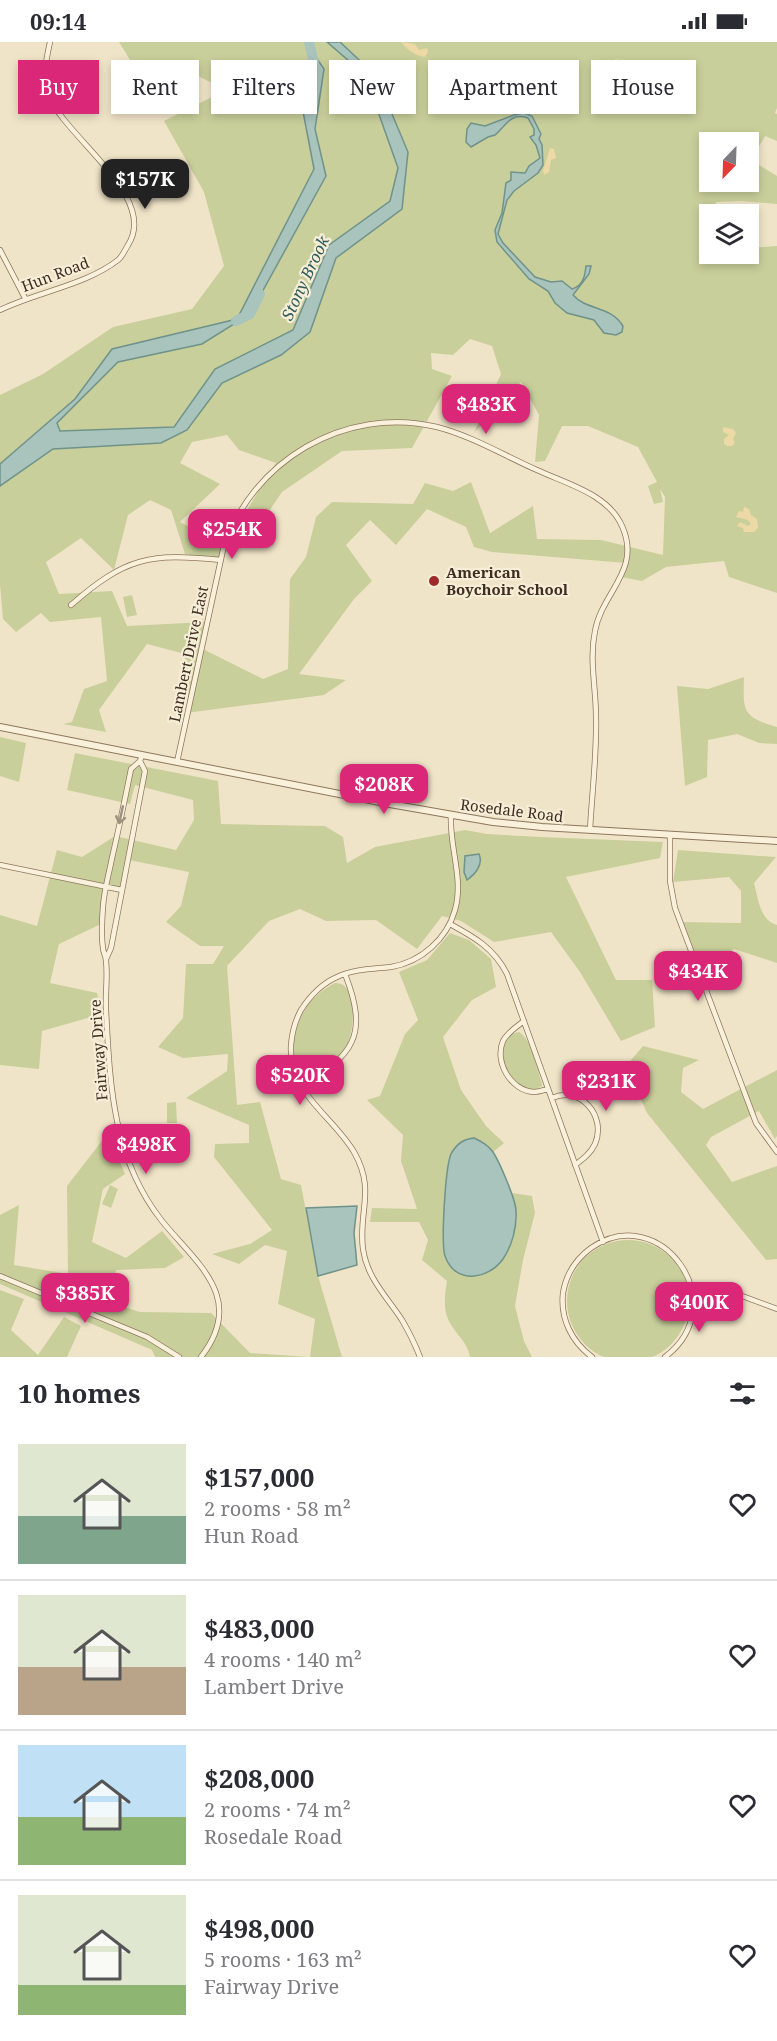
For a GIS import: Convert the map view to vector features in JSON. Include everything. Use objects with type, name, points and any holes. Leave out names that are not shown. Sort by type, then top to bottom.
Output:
[{"type":"street","name":"Hun Road","points":[[0,310],[25,298],[86,278],[119,259],[134,235],[134,213],[125,192],[57,111],[48,94],[45,75],[50,42]]},
{"type":"street","points":[[0,250],[25,298]]},
{"type":"street","name":"Lambert Drive East","points":[[177,762],[227,537],[239,512],[255,489],[278,466],[324,438],[359,426],[381,423],[420,424],[454,433],[599,499],[613,511],[622,527],[627,545],[626,562],[623,573],[601,611],[594,633],[592,665],[596,728],[590,830]]},
{"type":"street","points":[[71,605],[110,574],[143,560],[183,556],[221,560]]},
{"type":"street","name":"Rosedale Road","points":[[0,726],[141,758],[177,762],[451,815],[511,824],[777,841]]},
{"type":"street","name":"Fairway Drive","points":[[141,758],[131,769],[106,886],[102,918],[103,950],[106,959],[106,1009],[114,1106],[123,1148],[134,1175],[150,1204],[201,1264],[215,1292],[218,1303],[217,1323],[211,1341],[201,1357]]},
{"type":"street","name":"Fairway Drive","points":[[106,959],[111,948],[145,771],[141,758]]},
{"type":"street","points":[[420,1357],[401,1319],[373,1281],[365,1260],[362,1238],[366,1191],[357,1159],[346,1141],[310,1101],[300,1086],[295,1076],[291,1055],[292,1035],[305,1005],[328,981],[345,974],[407,962],[435,944],[450,924],[456,909],[459,888],[451,839],[451,815]]},
{"type":"street","points":[[670,834],[670,881],[675,908],[756,1123],[777,1152]]},
{"type":"street","points":[[0,865],[122,890]]},
{"type":"street","points":[[450,924],[480,940],[496,956],[507,974],[603,1242]]},
{"type":"street","points":[[300,1086],[334,1066],[352,1042],[357,1014],[345,974]]},
{"type":"street","points":[[524,1021],[511,1031],[503,1042],[502,1063],[508,1077],[520,1087],[533,1092],[548,1089]]},
{"type":"street","points":[[552,1098],[565,1095],[578,1097],[589,1106],[597,1119],[596,1143],[588,1155],[575,1165]]},
{"type":"street","points":[[592,1357],[570,1334],[564,1317],[565,1286],[573,1267],[586,1252],[603,1242],[630,1236],[658,1244],[679,1261],[693,1290],[694,1309],[689,1328],[680,1344],[665,1357]]},
{"type":"street","points":[[0,1276],[147,1337],[179,1357]]},
{"type":"street","points":[[693,1290],[726,1290],[777,1309]]},
{"type":"green space","points":[[119,42],[306,42],[313,60],[211,60],[211,82],[199,76],[199,60],[130,60]]},
{"type":"green space","points":[[310,42],[327,42],[348,60],[329,60],[329,114],[379,114],[398,168],[390,201],[329,245],[293,330],[215,369],[173,427],[60,431],[57,423],[118,362],[202,344],[250,314],[326,176],[315,129],[324,69],[313,53]]},
{"type":"green space","points":[[340,42],[777,42],[777,108],[775,113],[777,114],[777,141],[765,136],[759,146],[759,132],[699,132],[699,192],[759,192],[759,165],[777,176],[777,204],[741,201],[699,204],[699,264],[759,264],[759,247],[777,246],[777,593],[729,577],[724,561],[666,567],[642,581],[621,577],[626,563],[492,552],[474,547],[466,527],[427,509],[396,545],[370,520],[346,545],[372,581],[354,599],[299,674],[346,680],[324,695],[186,713],[188,694],[185,654],[147,644],[99,710],[106,732],[63,724],[72,722],[84,689],[107,681],[101,617],[50,622],[41,613],[16,632],[3,619],[0,584],[0,486],[53,449],[161,443],[187,430],[222,383],[281,355],[310,332],[336,258],[402,209],[408,151],[392,114],[416,114],[416,60],[359,60]],"holes":[[[470,339],[492,346],[501,374],[474,433],[521,382],[539,415],[535,462],[545,461],[562,426],[588,426],[638,447],[657,482],[648,486],[654,504],[663,502],[660,489],[665,497],[663,555],[601,540],[537,539],[533,506],[490,533],[471,482],[453,491],[425,483],[413,504],[332,502],[316,517],[306,557],[290,579],[288,669],[263,679],[199,647],[205,622],[127,626],[112,591],[59,594],[46,562],[81,538],[114,570],[128,515],[150,500],[171,510],[185,554],[222,560],[227,546],[180,522],[220,484],[180,463],[192,442],[227,435],[239,450],[276,463],[229,539],[245,547],[282,492],[342,451],[412,448],[452,376],[432,369],[431,353],[453,355]]]},
{"type":"green space","points":[[211,98],[211,114],[303,114],[314,169],[237,319],[112,349],[75,399],[0,464],[0,395],[43,374],[113,327],[192,309],[224,266],[204,192],[164,121],[178,114],[199,114],[199,104]]},
{"type":"green space","points":[[132,595],[137,615],[127,617],[123,597]]},
{"type":"green space","points":[[744,677],[744,698],[747,711],[757,720],[777,727],[777,744],[759,743],[737,734],[708,740],[707,777],[685,786],[677,686],[708,689]]},
{"type":"green space","points":[[0,737],[26,743],[19,782],[0,776]]},
{"type":"green space","points":[[75,753],[218,781],[221,824],[325,826],[343,837],[347,863],[375,847],[465,830],[487,834],[663,842],[660,858],[566,877],[616,980],[652,980],[655,1027],[621,1041],[580,972],[551,932],[494,942],[461,921],[442,916],[417,949],[376,920],[326,921],[300,909],[269,921],[227,966],[237,1105],[260,1102],[281,1179],[301,1185],[318,1276],[342,1357],[310,1357],[315,1319],[278,1304],[287,1251],[265,1245],[239,1264],[212,1254],[250,1244],[272,1230],[214,1157],[215,1144],[249,1143],[249,1125],[186,1098],[227,1071],[228,1054],[183,1058],[158,1047],[183,1018],[186,964],[213,964],[224,946],[200,946],[166,922],[181,906],[189,872],[129,860],[122,892],[104,888],[101,924],[59,944],[50,983],[97,993],[102,1014],[42,1031],[39,1069],[0,1065],[0,915],[37,926],[57,850],[82,857],[115,836],[176,850],[194,820],[193,800],[135,785],[130,804],[67,790]]},
{"type":"green space","points":[[678,850],[776,857],[754,883],[763,914],[771,923],[777,925],[777,963],[734,949],[702,970],[690,950],[680,922],[741,923],[741,891],[729,877],[673,882]]},
{"type":"green space","points":[[450,933],[469,940],[491,959],[496,987],[472,1000],[443,1037],[461,1090],[486,1126],[504,1143],[493,1152],[484,1143],[474,1138],[449,1159],[445,1187],[444,1254],[474,1277],[493,1269],[507,1253],[514,1232],[516,1211],[512,1193],[532,1196],[535,1213],[523,1260],[515,1306],[524,1341],[532,1357],[470,1357],[467,1347],[446,1315],[447,1281],[422,1260],[428,1240],[419,1222],[370,1222],[372,1208],[417,1209],[401,1161],[403,1135],[367,1100],[380,1096],[405,1034],[418,1020],[399,972],[427,960]]},
{"type":"green space","points":[[335,983],[343,985],[348,990],[353,1007],[352,1028],[348,1043],[339,1056],[323,1070],[308,1076],[300,1074],[295,1067],[293,1057],[298,1023],[312,1001]]},
{"type":"green space","points":[[519,1032],[527,1041],[542,1084],[531,1090],[521,1087],[513,1079],[504,1056],[504,1045],[509,1036]]},
{"type":"green space","points":[[643,1046],[699,1060],[683,1068],[681,1092],[703,1109],[777,1070],[777,1136],[775,1139],[759,1111],[711,1137],[706,1145],[732,1182],[777,1166],[777,1259],[766,1260],[647,1113],[626,1066]]},
{"type":"green space","points":[[176,1102],[177,1123],[167,1123],[167,1103]]},
{"type":"green space","points":[[108,1133],[125,1174],[103,1189],[92,1242],[126,1258],[162,1231],[184,1257],[165,1268],[116,1270],[108,1302],[140,1312],[211,1313],[250,1353],[309,1357],[155,1357],[152,1350],[0,1284],[0,1215],[19,1205],[14,1265],[68,1274],[67,1186]]},
{"type":"green space","points":[[110,1185],[118,1189],[111,1208],[102,1204]]},
{"type":"green space","points":[[616,1241],[640,1241],[662,1251],[678,1267],[688,1289],[688,1313],[684,1324],[671,1344],[651,1357],[605,1357],[585,1344],[578,1335],[568,1313],[568,1289],[578,1267],[594,1251]]},
{"type":"green space","points":[[121,1278],[130,1281],[125,1300],[116,1298]]},
{"type":"green space","points":[[0,1290],[24,1299],[11,1330],[38,1355],[64,1317],[81,1326],[67,1357],[0,1357]]},
{"type":"sand","points":[[401,42],[415,44],[419,50],[427,48],[428,52],[425,57],[418,55],[408,50]]},
{"type":"sand","points":[[550,148],[554,149],[556,158],[551,160],[549,172],[544,175],[543,171]]},
{"type":"sand","points":[[723,427],[733,429],[736,433],[733,439],[735,443],[732,446],[724,444],[724,439],[729,435],[723,432]]},
{"type":"sand","points":[[744,507],[749,509],[751,515],[757,519],[758,528],[754,532],[744,532],[743,528],[737,526],[740,522],[748,526],[751,524],[748,520],[736,517],[739,511],[743,512]]},
{"type":"water","points":[[306,42],[310,42],[313,53],[324,69],[315,129],[326,176],[250,314],[202,344],[118,362],[57,423],[60,431],[174,427],[215,369],[293,330],[329,245],[390,201],[398,168],[379,114],[392,114],[408,152],[402,209],[336,258],[310,332],[281,355],[222,383],[187,430],[161,443],[53,449],[0,486],[0,464],[75,399],[112,349],[237,319],[314,169],[303,114],[317,114],[317,60],[313,60]]},
{"type":"water","points":[[327,42],[340,42],[359,60],[348,60]]},
{"type":"water","points":[[514,115],[532,116],[541,134],[539,139],[542,145],[543,165],[538,173],[514,191],[507,200],[498,234],[503,243],[535,277],[551,282],[562,281],[572,289],[581,283],[586,266],[591,266],[589,274],[573,295],[585,304],[605,311],[618,319],[623,326],[622,332],[616,335],[604,333],[594,320],[567,313],[555,303],[548,291],[529,279],[497,242],[495,230],[502,213],[506,183],[511,180],[511,172],[525,173],[529,166],[540,158],[536,145],[530,137],[534,135],[534,129],[528,118],[513,118],[495,135],[471,147],[466,142],[467,129],[471,123],[485,126]]},
{"type":"water","points":[[479,854],[479,866],[467,880],[464,872],[465,856]]},
{"type":"water","points":[[474,1138],[487,1146],[496,1157],[513,1198],[516,1217],[515,1230],[503,1259],[489,1271],[472,1276],[456,1272],[445,1256],[444,1221],[447,1171],[452,1152],[461,1142]]},
{"type":"water","points":[[357,1206],[354,1233],[357,1265],[318,1276],[306,1208]]},
{"type":"waterway","name":"Stony Brook","points":[[309,42],[313,60]]},
{"type":"waterway","name":"Stony Brook","points":[[236,321],[250,314],[260,294]]},
{"type":"place","name":"American Boychoir School","points":[[434,581]]}]
